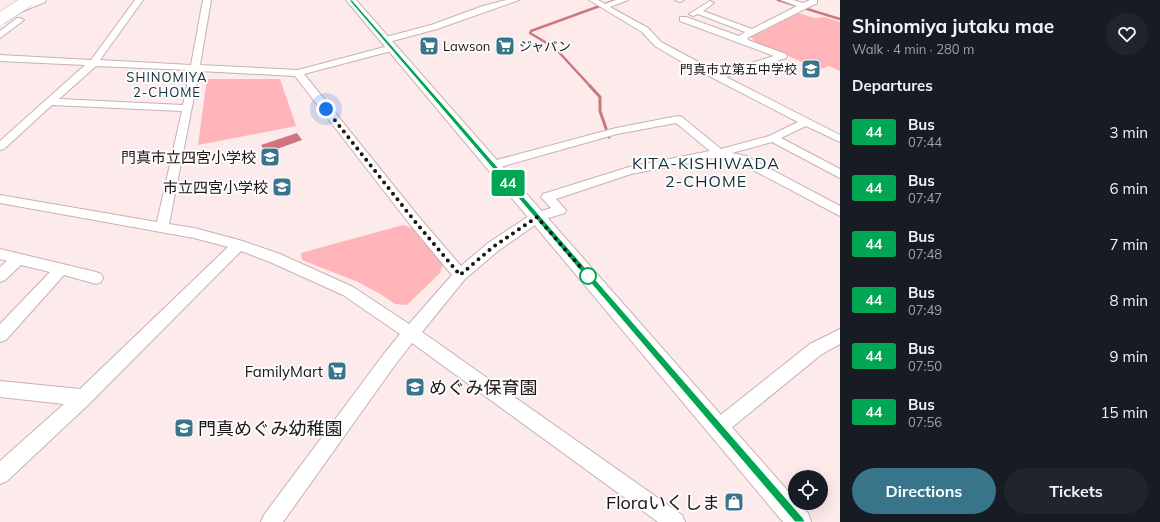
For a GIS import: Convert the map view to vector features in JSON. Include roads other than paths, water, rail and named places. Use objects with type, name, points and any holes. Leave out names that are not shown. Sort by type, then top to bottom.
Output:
[{"type":"highway","points":[[0,11],[16,0]]},
{"type":"highway","points":[[0,11],[28,0]]},
{"type":"highway","points":[[0,18],[28,0]]},
{"type":"highway","points":[[0,18],[41,0]]},
{"type":"main road","points":[[351,0],[799,522]]},
{"type":"street","points":[[0,147],[93,63],[139,0]]},
{"type":"street","points":[[162,227],[188,108],[207,0]]},
{"type":"street","points":[[0,58],[298,73],[389,44],[486,8],[515,0]]},
{"type":"street","points":[[593,0],[645,30],[658,44],[717,77],[840,139]]},
{"type":"street","points":[[605,6],[624,0]]},
{"type":"street","points":[[785,0],[804,5]]},
{"type":"street","points":[[476,3],[486,8]]},
{"type":"street","points":[[710,3],[695,12],[752,32]]},
{"type":"street","points":[[743,40],[742,37],[804,5]]},
{"type":"street","points":[[682,18],[783,56],[717,77]]},
{"type":"street","points":[[0,35],[20,20]]},
{"type":"street","points":[[697,33],[709,27]]},
{"type":"street","points":[[712,40],[725,33]]},
{"type":"street","points":[[298,73],[413,219],[460,275]]},
{"type":"street","points":[[51,102],[188,108]]},
{"type":"street","points":[[493,165],[616,131],[678,119],[719,153],[742,159],[840,212]]},
{"type":"street","points":[[271,522],[389,360],[460,275],[493,247],[537,217],[560,210],[546,197],[629,171],[719,153],[774,138],[806,122]]},
{"type":"street","points":[[774,138],[840,174]]},
{"type":"street","points":[[0,199],[194,233],[239,244],[275,258],[348,291],[411,333],[675,522]]},
{"type":"street","points":[[0,474],[84,398],[239,244]]},
{"type":"street","points":[[0,254],[96,278]]},
{"type":"street","points":[[0,276],[18,258]]},
{"type":"street","points":[[0,335],[61,269]]},
{"type":"street","points":[[719,427],[816,349],[840,336]]},
{"type":"street","points":[[0,389],[84,398]]},
{"type":"waterway","points":[[591,87],[555,48],[530,33],[531,31],[616,0]]},
{"type":"waterway","points":[[778,0],[840,19]]},
{"type":"waterway","points":[[590,86],[600,97],[600,111],[609,137]]},
{"type":"place","name":"Lawson","points":[[429,46]]},
{"type":"place","name":"ジャパン","points":[[505,46]]},
{"type":"place","name":"門真市立第五中学校","points":[[811,69]]},
{"type":"place","name":"門真市立四宮小学校","points":[[270,157]]},
{"type":"place","name":"市立四宮小学校","points":[[282,187]]},
{"type":"place","name":"FamilyMart","points":[[337,371]]},
{"type":"place","name":"めぐみ保育園","points":[[415,387]]},
{"type":"place","name":"門真めぐみ幼稚園","points":[[184,428]]},
{"type":"place","name":"Floraいくしま","points":[[734,502]]},
{"type":"district","name":"SHINOMIYA 2-CHOME","points":[[167,84]]},
{"type":"district","name":"KITA-KISHIWADA 2-CHOME","points":[[706,172]]}]
